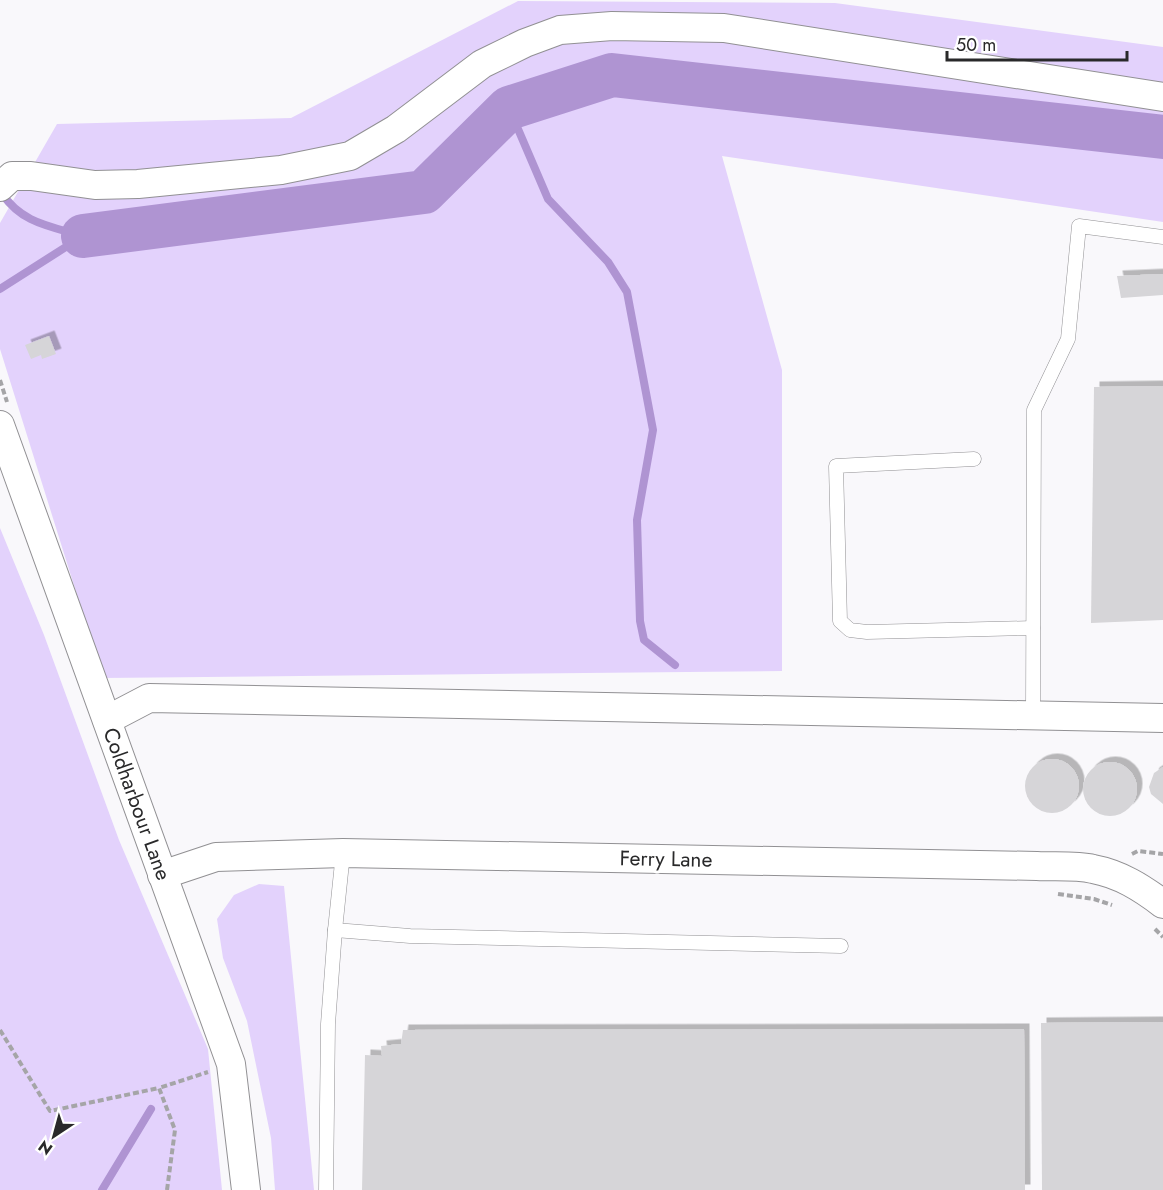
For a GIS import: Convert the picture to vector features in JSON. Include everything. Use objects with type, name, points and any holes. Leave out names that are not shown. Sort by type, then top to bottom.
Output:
[{"type":"street","points":[[1,186],[12,176],[95,185],[138,184],[281,170],[350,156],[396,129],[482,64],[525,42],[560,30],[612,26],[724,28],[1163,97]]},
{"type":"street","name":"Coldharbour Lane","points":[[0,425],[231,1064],[246,1190]]},
{"type":"street","points":[[107,720],[149,698],[1163,718]]},
{"type":"street","name":"Ferry Lane","points":[[162,875],[216,857],[343,853],[1092,868],[1119,876],[1138,886],[1155,914]]},
{"type":"lane","points":[[1033,716],[1034,410],[1068,339],[1079,226],[1163,237]]},
{"type":"lane","points":[[974,459],[836,466],[840,621],[850,630],[867,632],[1033,628]]},
{"type":"lane","points":[[326,1190],[328,1024],[343,853]]},
{"type":"lane","points":[[335,930],[410,936],[841,946]]},
{"type":"path","points":[[1054,894],[1094,899],[1116,906]]},
{"type":"path","points":[[1155,914],[1163,937]]},
{"type":"path","points":[[0,1030],[50,1112],[159,1088],[231,1064]]},
{"type":"path","points":[[159,1088],[175,1130],[167,1190]]},
{"type":"shaded area","points":[[518,1],[835,3],[1163,47],[1163,222],[722,156],[782,370],[782,671],[103,678],[0,349],[0,223],[57,124],[291,118]]},
{"type":"shaded area","points":[[0,528],[44,635],[119,840],[208,1049],[222,1190],[0,1190]]},
{"type":"shaded area","points":[[259,884],[284,886],[314,1190],[275,1190],[271,1138],[247,1021],[223,958],[217,919],[234,895]]},
{"type":"building","points":[[1163,274],[1163,295],[1121,298],[1117,276]]},
{"type":"building","points":[[49,336],[56,354],[42,359],[41,355],[31,359],[25,345]]},
{"type":"building","points":[[1163,386],[1163,620],[1091,623],[1094,387]]},
{"type":"building","points":[[1047,759],[1057,759],[1067,763],[1075,771],[1079,786],[1075,801],[1067,809],[1057,813],[1047,813],[1037,809],[1029,801],[1025,791],[1025,781],[1029,771],[1037,763]]},
{"type":"building","points":[[1105,762],[1115,762],[1125,766],[1133,774],[1137,789],[1133,804],[1125,812],[1115,816],[1105,816],[1095,812],[1087,804],[1083,794],[1083,784],[1087,774],[1095,766]]},
{"type":"building","points":[[1163,767],[1163,804],[1151,794],[1149,787],[1154,773]]},
{"type":"building","points":[[1163,1022],[1163,1190],[1042,1190],[1041,1023]]},
{"type":"building","points":[[1024,1029],[1025,1190],[362,1190],[365,1055],[382,1056],[381,1046],[401,1044],[403,1030]]},
{"type":"waterway","points":[[83,236],[424,192],[509,108],[612,75],[1163,137]]},
{"type":"waterway","points":[[509,108],[548,199],[608,262],[627,292],[653,430],[637,520],[640,621],[644,640],[675,665]]},
{"type":"waterway","points":[[1,192],[17,211],[27,217],[47,226],[83,236]]},
{"type":"waterway","points":[[0,289],[83,236]]},
{"type":"waterway","points":[[102,1190],[151,1109]]}]
